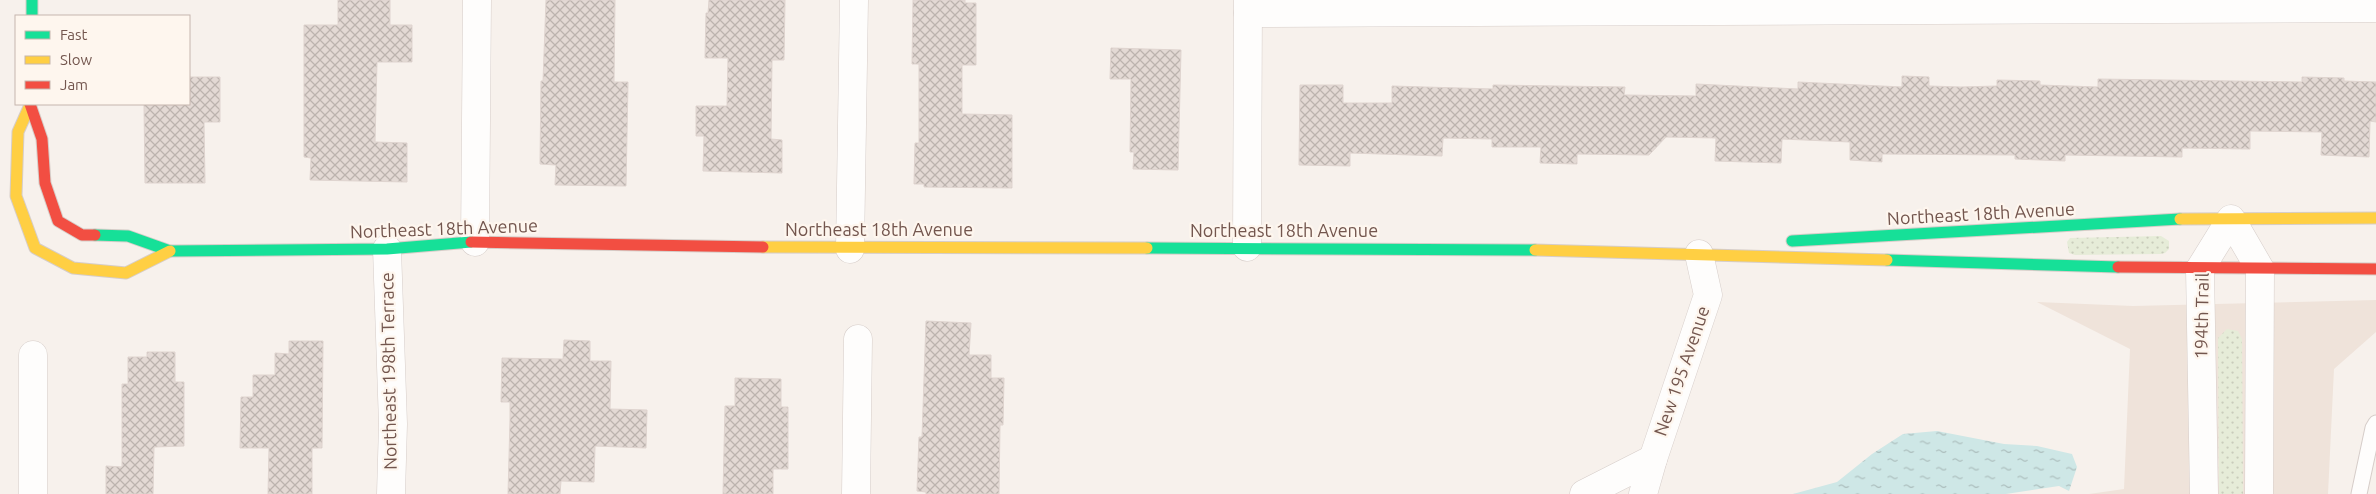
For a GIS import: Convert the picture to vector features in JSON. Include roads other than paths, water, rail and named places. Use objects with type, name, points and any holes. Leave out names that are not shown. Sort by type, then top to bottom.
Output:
[{"type":"street","points":[[32,0],[32,15]]},
{"type":"street","points":[[475,242],[477,0]]},
{"type":"street","points":[[850,249],[854,0]]},
{"type":"street","points":[[1247,248],[1248,7],[2376,8]]},
{"type":"street","name":"Northeast 18th Avenue","points":[[30,105],[18,132],[16,196],[36,248],[73,268],[126,273],[170,251]]},
{"type":"street","name":"Northeast 18th Avenue","points":[[30,105],[42,139],[45,183],[58,221],[82,235],[128,236],[170,251],[387,249],[475,242],[850,249],[1247,248],[1588,250],[2200,269],[2376,269]]},
{"type":"street","name":"Northeast 18th Avenue","points":[[1775,241],[2186,219],[2376,218]]},
{"type":"street","points":[[2230,219],[2260,270],[2258,494]]},
{"type":"street","name":"194th Trail","points":[[2204,494],[2200,269],[2230,219]]},
{"type":"street","name":"Northeast 18th Avenue","points":[[1588,250],[1726,244]]},
{"type":"street","name":"Northeast 198th Terrace","points":[[387,249],[394,424],[391,494]]},
{"type":"street","name":"New 195 Avenue","points":[[1643,494],[1653,458],[1708,295],[1699,254]]},
{"type":"street","points":[[856,494],[858,339]]},
{"type":"street","points":[[33,355],[33,494]]},
{"type":"street","name":"New 195 Avenue","points":[[1584,494],[1653,458]]},
{"type":"lane","points":[[2359,494],[2372,428],[2376,424]]},
{"type":"water","points":[[1937,431],[2004,444],[2037,446],[2072,454],[2077,467],[2069,491],[2059,486],[2006,494],[1793,494],[1837,482],[1872,454],[1903,434]]}]
